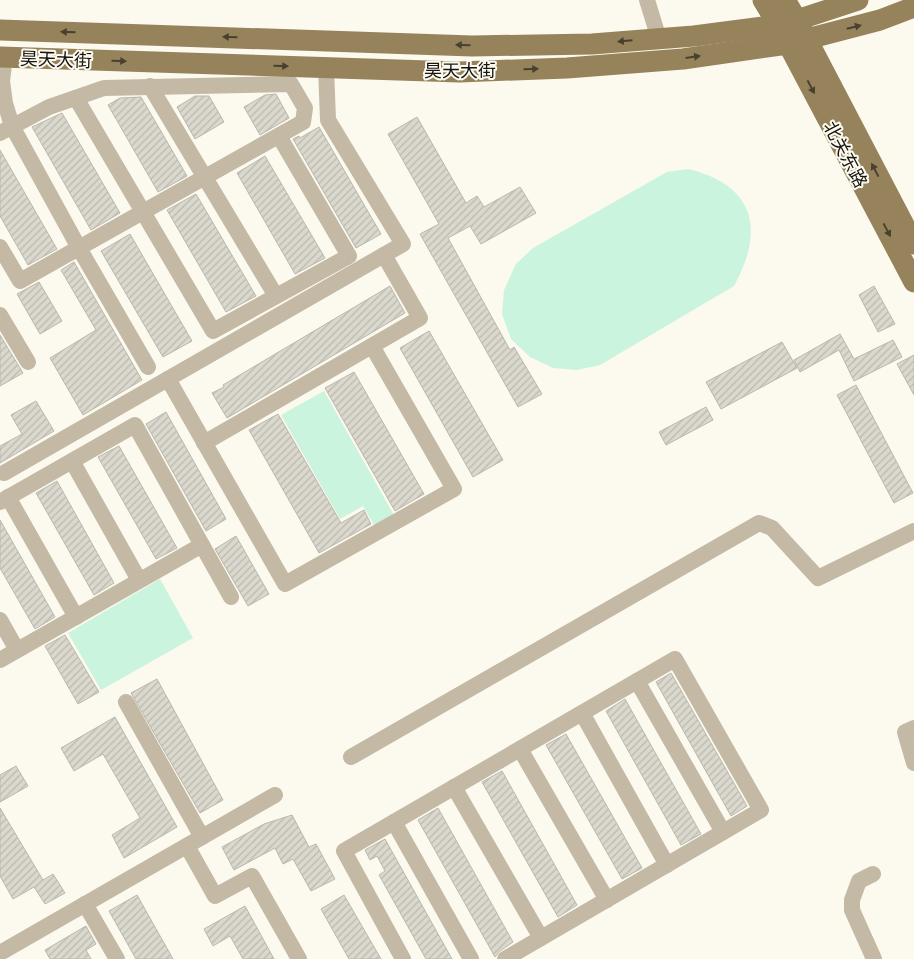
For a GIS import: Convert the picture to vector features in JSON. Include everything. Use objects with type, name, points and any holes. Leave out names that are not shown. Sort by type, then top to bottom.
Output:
[{"type":"main road","points":[[763,0],[793,32]]},
{"type":"main road","points":[[785,0],[793,32]]},
{"type":"main road","name":"昊天大街","points":[[3,57],[459,72],[567,68],[684,58],[793,32],[858,0]]},
{"type":"main road","name":"昊天大街","points":[[0,30],[472,46],[592,44],[694,36],[793,32],[880,20],[914,7]]},
{"type":"main road","name":"北关东路","points":[[793,32],[914,244]]},
{"type":"main road","name":"北关东路","points":[[793,32],[914,282]]},
{"type":"street","points":[[647,0],[659,39]]},
{"type":"street","points":[[3,57],[2,81],[6,130],[79,248],[148,367]]},
{"type":"street","points":[[4,473],[403,244],[328,120],[326,68]]},
{"type":"street","points":[[0,247],[20,281],[304,122],[305,108],[291,84],[104,88],[49,108],[6,130]]},
{"type":"street","points":[[150,86],[276,296]]},
{"type":"street","points":[[76,98],[213,331],[349,256],[279,136]]},
{"type":"street","points":[[204,443],[420,318],[384,255]]},
{"type":"street","points":[[0,315],[28,362]]},
{"type":"street","points":[[168,379],[285,584],[454,489],[372,346]]},
{"type":"street","points":[[76,616],[4,500],[135,426],[231,597]]},
{"type":"street","points":[[72,461],[139,580]]},
{"type":"street","points":[[352,757],[759,523],[772,528],[818,578],[914,532]]},
{"type":"street","points":[[0,660],[202,544]]},
{"type":"street","points":[[0,620],[17,650]]},
{"type":"street","points":[[403,959],[344,851],[675,659],[761,810],[505,959]]},
{"type":"street","points":[[637,681],[723,832]]},
{"type":"street","points":[[126,702],[202,837]]},
{"type":"street","points":[[582,713],[667,865]]},
{"type":"street","points":[[914,728],[905,732],[914,762]]},
{"type":"street","points":[[520,749],[607,900]]},
{"type":"street","points":[[454,787],[541,938]]},
{"type":"street","points":[[0,953],[275,795]]},
{"type":"street","points":[[394,822],[471,959]]},
{"type":"street","points":[[187,846],[215,896],[252,876],[299,959]]},
{"type":"street","points":[[873,874],[859,882],[852,900],[852,910],[874,959]]},
{"type":"street","points":[[86,904],[117,959]]},
{"type":"green space","points":[[688,169],[710,176],[728,186],[740,198],[748,212],[751,229],[749,246],[744,266],[734,286],[600,365],[577,370],[553,368],[530,357],[511,339],[502,314],[504,290],[516,264],[533,248],[667,172]]},
{"type":"green space","points":[[324,391],[395,517],[376,528],[363,506],[340,519],[281,415]]},
{"type":"green space","points":[[160,579],[193,638],[101,690],[68,633]]},
{"type":"building","points":[[276,94],[289,118],[260,135],[244,107],[265,95]]},
{"type":"building","points":[[195,96],[209,96],[224,122],[195,139],[177,107]]},
{"type":"building","points":[[141,97],[187,176],[158,192],[108,105],[120,98]]},
{"type":"building","points":[[62,113],[120,213],[91,230],[32,127]]},
{"type":"building","points":[[417,117],[466,203],[477,196],[484,207],[520,187],[536,213],[481,244],[470,226],[448,238],[510,350],[514,347],[542,394],[518,407],[420,234],[439,224],[388,134]]},
{"type":"building","points":[[319,127],[381,234],[356,248],[293,139],[299,136],[300,138]]},
{"type":"building","points":[[0,150],[57,249],[28,265],[0,216]]},
{"type":"building","points":[[265,156],[325,258],[295,274],[237,173]]},
{"type":"building","points":[[196,194],[256,296],[226,312],[167,210]]},
{"type":"building","points":[[130,234],[192,341],[163,357],[101,251]]},
{"type":"building","points":[[74,262],[142,380],[83,415],[50,358],[96,330],[61,270]]},
{"type":"building","points":[[39,282],[62,321],[40,334],[17,294]]},
{"type":"building","points":[[390,286],[405,313],[227,418],[212,393]]},
{"type":"building","points":[[874,286],[895,324],[878,332],[859,295]]},
{"type":"building","points":[[429,331],[503,460],[473,477],[400,348]]},
{"type":"building","points":[[840,334],[854,359],[893,340],[902,357],[854,381],[839,350],[800,372],[794,360]]},
{"type":"building","points":[[0,335],[23,373],[0,386]]},
{"type":"building","points":[[782,342],[797,368],[721,409],[706,382]]},
{"type":"building","points":[[914,355],[914,395],[897,364]]},
{"type":"building","points":[[354,372],[424,494],[395,511],[325,388]]},
{"type":"building","points":[[856,385],[913,493],[894,503],[837,395]]},
{"type":"building","points":[[36,401],[54,431],[0,463],[0,446],[22,434],[11,415]]},
{"type":"building","points":[[706,407],[713,420],[666,445],[659,432]]},
{"type":"building","points":[[166,412],[226,519],[206,531],[146,424]]},
{"type":"building","points":[[278,414],[341,523],[364,510],[371,524],[319,553],[249,430]]},
{"type":"building","points":[[119,446],[177,548],[156,559],[98,457]]},
{"type":"building","points":[[57,481],[114,583],[94,595],[36,493]]},
{"type":"building","points":[[0,520],[55,617],[35,629],[0,568]]},
{"type":"building","points":[[236,536],[269,594],[248,606],[215,549]]},
{"type":"building","points":[[65,635],[99,692],[78,704],[45,646]]},
{"type":"building","points":[[671,673],[747,806],[731,816],[656,682]]},
{"type":"building","points":[[157,679],[223,800],[200,813],[131,693]]},
{"type":"building","points":[[625,699],[701,834],[681,845],[606,711]]},
{"type":"building","points":[[115,717],[177,827],[124,858],[112,835],[140,818],[103,754],[74,771],[61,748]]},
{"type":"building","points":[[566,734],[642,868],[622,879],[546,745]]},
{"type":"building","points":[[16,766],[28,786],[0,802],[0,775]]},
{"type":"building","points":[[502,771],[577,905],[558,917],[482,782]]},
{"type":"building","points":[[0,808],[43,880],[53,874],[65,893],[45,904],[34,887],[13,899],[0,876]]},
{"type":"building","points":[[438,808],[513,942],[495,957],[418,820]]},
{"type":"building","points":[[292,815],[309,847],[316,844],[335,879],[311,891],[293,859],[283,864],[275,848],[234,870],[222,847],[264,824]]},
{"type":"building","points":[[385,839],[452,959],[426,959],[379,875],[385,871],[377,856],[370,860],[365,850]]},
{"type":"building","points":[[137,895],[173,959],[136,959],[109,911]]},
{"type":"building","points":[[344,895],[381,959],[349,959],[321,909]]},
{"type":"building","points":[[245,906],[274,959],[243,959],[230,936],[213,946],[204,929]]},
{"type":"building","points":[[86,926],[96,944],[86,950],[91,959],[50,959],[45,950]]}]
